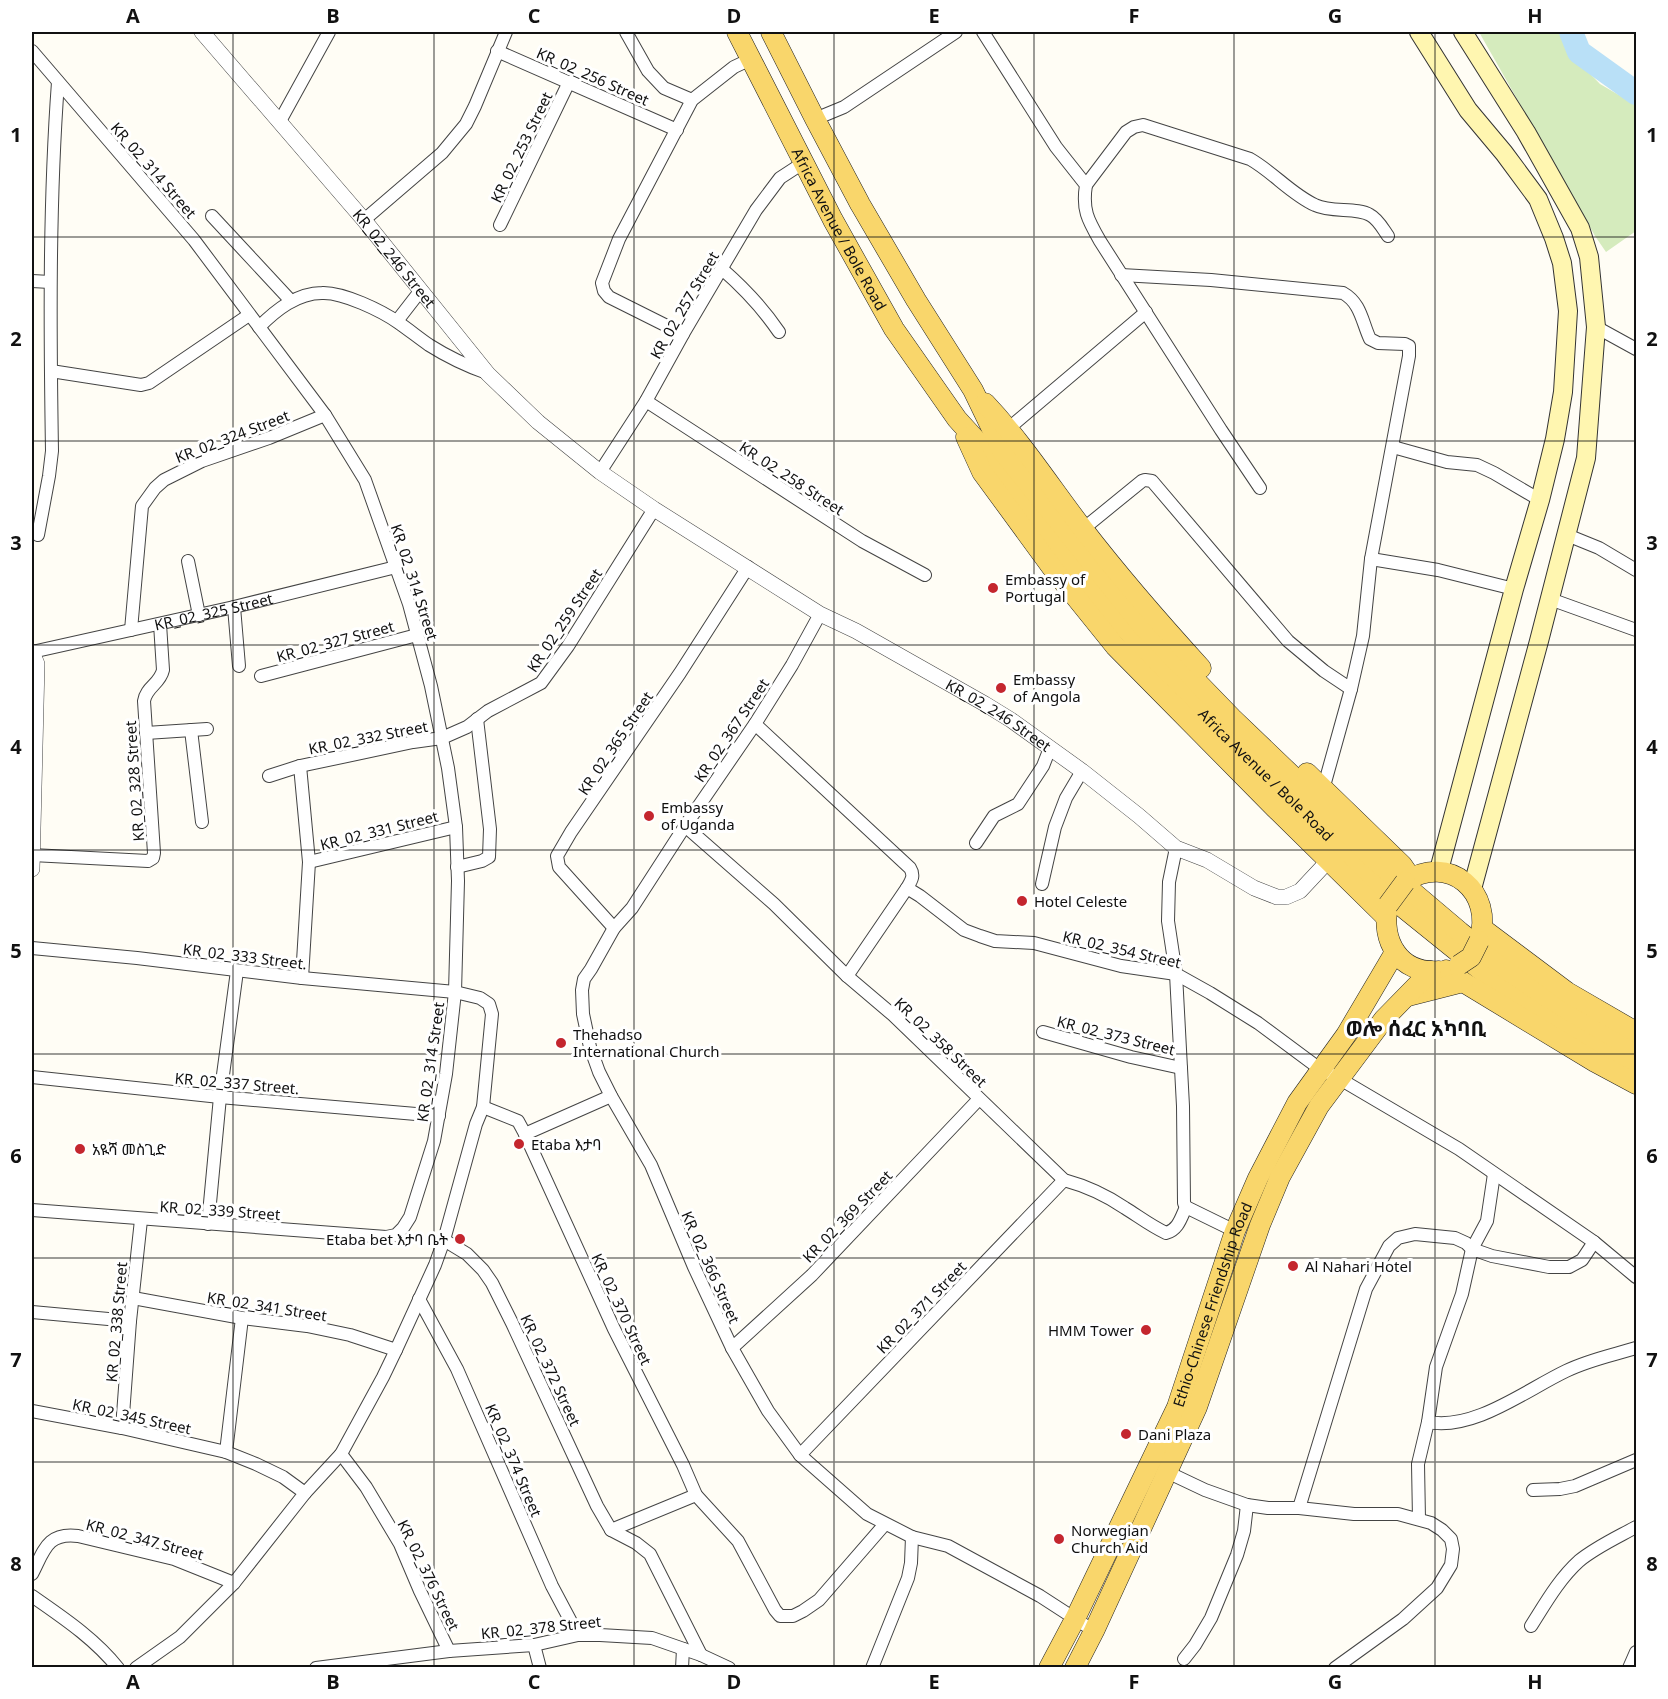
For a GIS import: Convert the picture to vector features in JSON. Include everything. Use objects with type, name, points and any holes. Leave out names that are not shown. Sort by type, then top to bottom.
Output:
[{"type":"main road","name":"Africa Avenue / Bole Road","points":[[736,32],[833,220],[894,329],[957,419],[997,463],[1057,548],[1150,656],[1225,736],[1390,897],[1483,972],[1551,1018],[1636,1066]]},
{"type":"main road","points":[[1419,32],[1468,110],[1538,199],[1562,263],[1568,311],[1563,392],[1555,439],[1439,870]]},
{"type":"main road","points":[[1463,32],[1526,132],[1580,228],[1589,257],[1596,327],[1586,458],[1472,889]]},
{"type":"main road","name":"Africa Avenue / Bole Road","points":[[775,33],[815,119],[860,204],[916,300],[973,390],[1003,452],[1141,624],[1375,860],[1510,972],[1550,999],[1636,1050]]},
{"type":"main road","name":"Africa Avenue / Bole Road","points":[[973,390],[1009,428],[1083,529],[1165,628],[1210,678],[1402,865],[1408,880]]},
{"type":"main road","name":"Africa Avenue / Bole Road","points":[[957,419],[982,472],[1053,569],[1115,646],[1368,899],[1387,911]]},
{"type":"main road","points":[[1405,997],[1444,974],[1471,957],[1481,935],[1484,919],[1472,889],[1455,876],[1439,870],[1422,873],[1408,880],[1387,911],[1388,937],[1395,952],[1420,970],[1444,974],[1636,1084]]},
{"type":"main road","points":[[1368,899],[1377,913],[1386,954],[1384,972]]},
{"type":"main road","points":[[1481,935],[1566,992],[1636,1032]]},
{"type":"main road","name":"Ethio-Chinese Friendship Road","points":[[1049,1668],[1177,1407],[1235,1231],[1258,1178],[1297,1103],[1346,1035],[1395,952]]},
{"type":"main road","name":"Ethio-Chinese Friendship Road","points":[[1075,1668],[1197,1407],[1260,1225],[1280,1177],[1319,1106],[1384,1019],[1405,997],[1444,974]]},
{"type":"street","name":"KR_02_246 Street","points":[[202,32],[364,220],[488,374],[538,422],[600,472],[654,509],[820,614],[856,631],[985,704],[1082,771],[1176,848],[1207,860],[1254,888],[1281,898],[1300,891],[1329,860]]},
{"type":"street","points":[[280,121],[329,32]]},
{"type":"street","points":[[364,220],[442,153],[466,124],[506,32]]},
{"type":"street","points":[[626,32],[648,71],[664,88],[692,100]]},
{"type":"street","points":[[815,119],[844,107],[956,32]]},
{"type":"street","points":[[983,32],[1056,147],[1086,184]]},
{"type":"street","name":"KR_02_314 Street","points":[[32,51],[194,240],[325,415],[365,480],[409,604],[431,686],[448,768],[456,826],[457,867],[455,992],[449,1052],[439,1116],[428,1160],[410,1216],[403,1228]]},
{"type":"street","name":"KR_02_256 Street","points":[[497,51],[676,130]]},
{"type":"street","points":[[682,334],[609,297],[602,283],[619,239],[692,100],[734,67],[751,59]]},
{"type":"street","points":[[38,535],[52,451],[50,282],[58,82]]},
{"type":"street","name":"KR_02_253 Street","points":[[500,225],[569,82]]},
{"type":"street","points":[[1260,488],[1087,219],[1084,207],[1086,184],[1126,132],[1143,125],[1250,159],[1316,206],[1329,210],[1369,214],[1388,236]]},
{"type":"street","name":"KR_02_257 Street","points":[[600,472],[646,401],[682,334],[756,210],[780,178],[803,163]]},
{"type":"street","points":[[212,216],[291,301]]},
{"type":"street","points":[[722,269],[747,291],[779,332]]},
{"type":"street","points":[[1121,275],[1211,280],[1343,293],[1351,298],[1360,311],[1370,339],[1378,343],[1409,346],[1393,447],[1371,559],[1363,636],[1324,786],[1325,790]]},
{"type":"street","points":[[32,281],[50,282]]},
{"type":"street","points":[[397,321],[421,290]]},
{"type":"street","points":[[259,327],[291,301],[321,292],[334,294],[352,299],[397,321],[452,358],[488,374]]},
{"type":"street","points":[[1009,428],[1146,312]]},
{"type":"street","points":[[51,370],[141,385],[149,383],[249,315]]},
{"type":"street","points":[[1596,327],[1636,349]]},
{"type":"street","name":"KR_02_258 Street","points":[[646,401],[862,542],[925,575]]},
{"type":"street","name":"KR_02_324 Street","points":[[131,630],[142,506],[155,488],[202,461],[269,438],[325,415]]},
{"type":"street","points":[[1393,447],[1447,462],[1477,465],[1540,500]]},
{"type":"street","points":[[1083,529],[1142,481],[1152,481],[1288,641],[1324,671],[1351,689]]},
{"type":"street","name":"KR_02_259 Street","points":[[442,738],[467,728],[498,705],[541,683],[568,646],[654,509]]},
{"type":"street","points":[[1566,535],[1599,548],[1636,570]]},
{"type":"street","points":[[1371,559],[1438,570],[1514,589]]},
{"type":"street","points":[[188,561],[199,615]]},
{"type":"street","name":"KR_02_325 Street","points":[[32,652],[234,607],[396,567]]},
{"type":"street","name":"KR_02_365 Street","points":[[614,928],[558,867],[557,856],[748,567]]},
{"type":"street","points":[[1550,599],[1636,630]]},
{"type":"street","points":[[234,607],[239,666]]},
{"type":"street","name":"KR_02_367 Street","points":[[584,979],[614,928],[632,908],[755,724],[820,614]]},
{"type":"street","name":"KR_02_328 Street","points":[[32,855],[148,861],[153,858],[144,701],[148,689],[159,681],[163,670],[160,624]]},
{"type":"street","name":"KR_02_327 Street","points":[[261,676],[417,635]]},
{"type":"street","points":[[32,652],[37,664],[32,869]]},
{"type":"street","points":[[457,867],[489,857],[490,829],[477,719]]},
{"type":"street","points":[[755,724],[912,872],[912,879],[907,888],[847,976]]},
{"type":"street","points":[[146,733],[207,729]]},
{"type":"street","points":[[191,730],[201,822]]},
{"type":"street","name":"KR_02_332 Street","points":[[269,776],[300,766],[442,738]]},
{"type":"street","points":[[976,843],[994,816],[1018,804],[1043,766],[1050,748]]},
{"type":"street","name":"KR_02_332 Street","points":[[300,766],[309,862],[302,978]]},
{"type":"street","points":[[1042,884],[1055,827],[1066,798],[1082,771]]},
{"type":"street","name":"KR_02_331 Street","points":[[309,862],[456,826]]},
{"type":"street","name":"KR_02_358 Street","points":[[685,826],[774,904],[847,976],[926,1046],[1064,1180],[1089,1187],[1166,1233],[1173,1231],[1177,1226],[1186,1207]]},
{"type":"street","name":"KR_02_373 Street","points":[[1176,848],[1169,882],[1168,921],[1176,974],[1183,1106],[1183,1197],[1186,1207]]},
{"type":"street","name":"KR_02_354 Street","points":[[907,888],[964,930],[995,941],[1034,943],[1121,966],[1176,974],[1258,1023],[1320,1069],[1459,1149],[1594,1242],[1636,1277]]},
{"type":"street","name":"KR_02_333 Street.","points":[[32,948],[302,978],[455,992],[480,998],[489,1004],[492,1014],[483,1107]]},
{"type":"street","points":[[208,1224],[220,1097],[237,971]]},
{"type":"street","name":"KR_02_366 Street","points":[[584,979],[583,1014],[590,1047],[599,1072],[651,1165],[694,1267],[732,1348],[768,1411],[800,1455],[867,1514],[912,1538],[948,1546],[1040,1596],[1094,1631]]},
{"type":"street","name":"KR_02_373 Street","points":[[1043,1032],[1131,1057],[1180,1068]]},
{"type":"street","name":"KR_02_337 Street.","points":[[32,1077],[220,1097],[439,1116]]},
{"type":"street","points":[[135,1668],[180,1636],[234,1583],[305,1493],[340,1454],[383,1377],[435,1265],[483,1107],[518,1121],[525,1134],[611,1096]]},
{"type":"street","name":"KR_02_369 Street","points":[[732,1348],[812,1275],[979,1099]]},
{"type":"street","name":"KR_02_370 Street","points":[[525,1134],[614,1329],[696,1495],[738,1540],[780,1616],[793,1616],[819,1600],[885,1524]]},
{"type":"street","points":[[1419,1519],[1418,1464],[1428,1422],[1436,1367],[1462,1294],[1472,1249],[1487,1221],[1494,1174]]},
{"type":"street","name":"KR_02_371 Street","points":[[800,1455],[1064,1180]]},
{"type":"street","points":[[1186,1207],[1235,1231]]},
{"type":"street","name":"KR_02_339 Street","points":[[32,1210],[386,1237],[396,1235],[403,1228]]},
{"type":"street","name":"KR_02_338 Street","points":[[122,1428],[141,1220]]},
{"type":"street","points":[[1299,1508],[1366,1289],[1389,1246],[1398,1238],[1415,1234],[1455,1238],[1472,1249],[1492,1256],[1549,1268],[1569,1267],[1582,1260],[1594,1242]]},
{"type":"street","name":"KR_02_372 Street","points":[[444,1240],[467,1254],[492,1283],[597,1506],[611,1530]]},
{"type":"street","name":"KR_02_341 Street","points":[[133,1298],[242,1318],[307,1326],[350,1335],[396,1350]]},
{"type":"street","name":"KR_02_374 Street","points":[[419,1299],[457,1369],[552,1587],[578,1635]]},
{"type":"street","points":[[32,1312],[130,1321]]},
{"type":"street","points":[[226,1452],[242,1318]]},
{"type":"street","points":[[1428,1422],[1442,1424],[1465,1420],[1500,1407],[1585,1363],[1636,1348]]},
{"type":"street","name":"KR_02_345 Street","points":[[32,1410],[226,1452],[283,1477],[305,1493]]},
{"type":"street","name":"KR_02_376 Street","points":[[340,1454],[366,1486],[400,1544],[449,1651]]},
{"type":"street","points":[[1533,1490],[1575,1486],[1636,1460]]},
{"type":"street","points":[[1167,1472],[1205,1490],[1247,1505],[1354,1514],[1398,1514],[1431,1523],[1451,1539],[1453,1550],[1451,1565],[1437,1588],[1403,1619],[1335,1668]]},
{"type":"street","points":[[611,1530],[696,1495]]},
{"type":"street","points":[[1184,1659],[1196,1645],[1211,1618],[1237,1555],[1244,1530],[1247,1505]]},
{"type":"street","points":[[1531,1626],[1558,1585],[1580,1561],[1636,1527]]},
{"type":"street","points":[[611,1530],[636,1543],[650,1554],[701,1655]]},
{"type":"street","name":"KR_02_347 Street","points":[[32,1574],[45,1549],[54,1538],[64,1534],[174,1559],[234,1583]]},
{"type":"street","points":[[872,1668],[908,1578],[912,1538]]},
{"type":"street","points":[[32,1596],[87,1636],[118,1668]]},
{"type":"street","name":"KR_02_378 Street","points":[[316,1668],[449,1651],[534,1645],[578,1635],[626,1635],[652,1638],[701,1655],[729,1668]]},
{"type":"street","points":[[534,1645],[540,1668]]},
{"type":"street","points":[[682,1668],[683,1648]]},
{"type":"street","points":[[1629,1668],[1636,1652]]},
{"type":"green space","points":[[1479,32],[1561,32],[1572,55],[1600,84],[1636,105],[1636,231],[1606,252],[1595,236]]},
{"type":"waterway","points":[[1571,32],[1579,52],[1636,93]]},
{"type":"place","name":"Embassy of Portugal","points":[[993,588]]},
{"type":"place","name":"Embassy of Angola","points":[[1001,688]]},
{"type":"place","name":"Embassy of Uganda","points":[[649,816]]},
{"type":"place","name":"Hotel Celeste","points":[[1022,901]]},
{"type":"place","name":"Thehadso International Church","points":[[561,1043]]},
{"type":"place","name":"Etaba እታባ","points":[[519,1144]]},
{"type":"place","name":"አዪሻ መስጊድ","points":[[80,1149]]},
{"type":"place","name":"Etaba bet እታባ ቤት","points":[[460,1239]]},
{"type":"place","name":"Al Nahari Hotel","points":[[1293,1266]]},
{"type":"place","name":"HMM Tower","points":[[1146,1330]]},
{"type":"place","name":"Dani Plaza","points":[[1126,1434]]},
{"type":"place","name":"Norwegian Church Aid","points":[[1059,1539]]},
{"type":"district","name":"ወሎ ሰፈር አካባቢ","points":[[1416,1028]]}]
